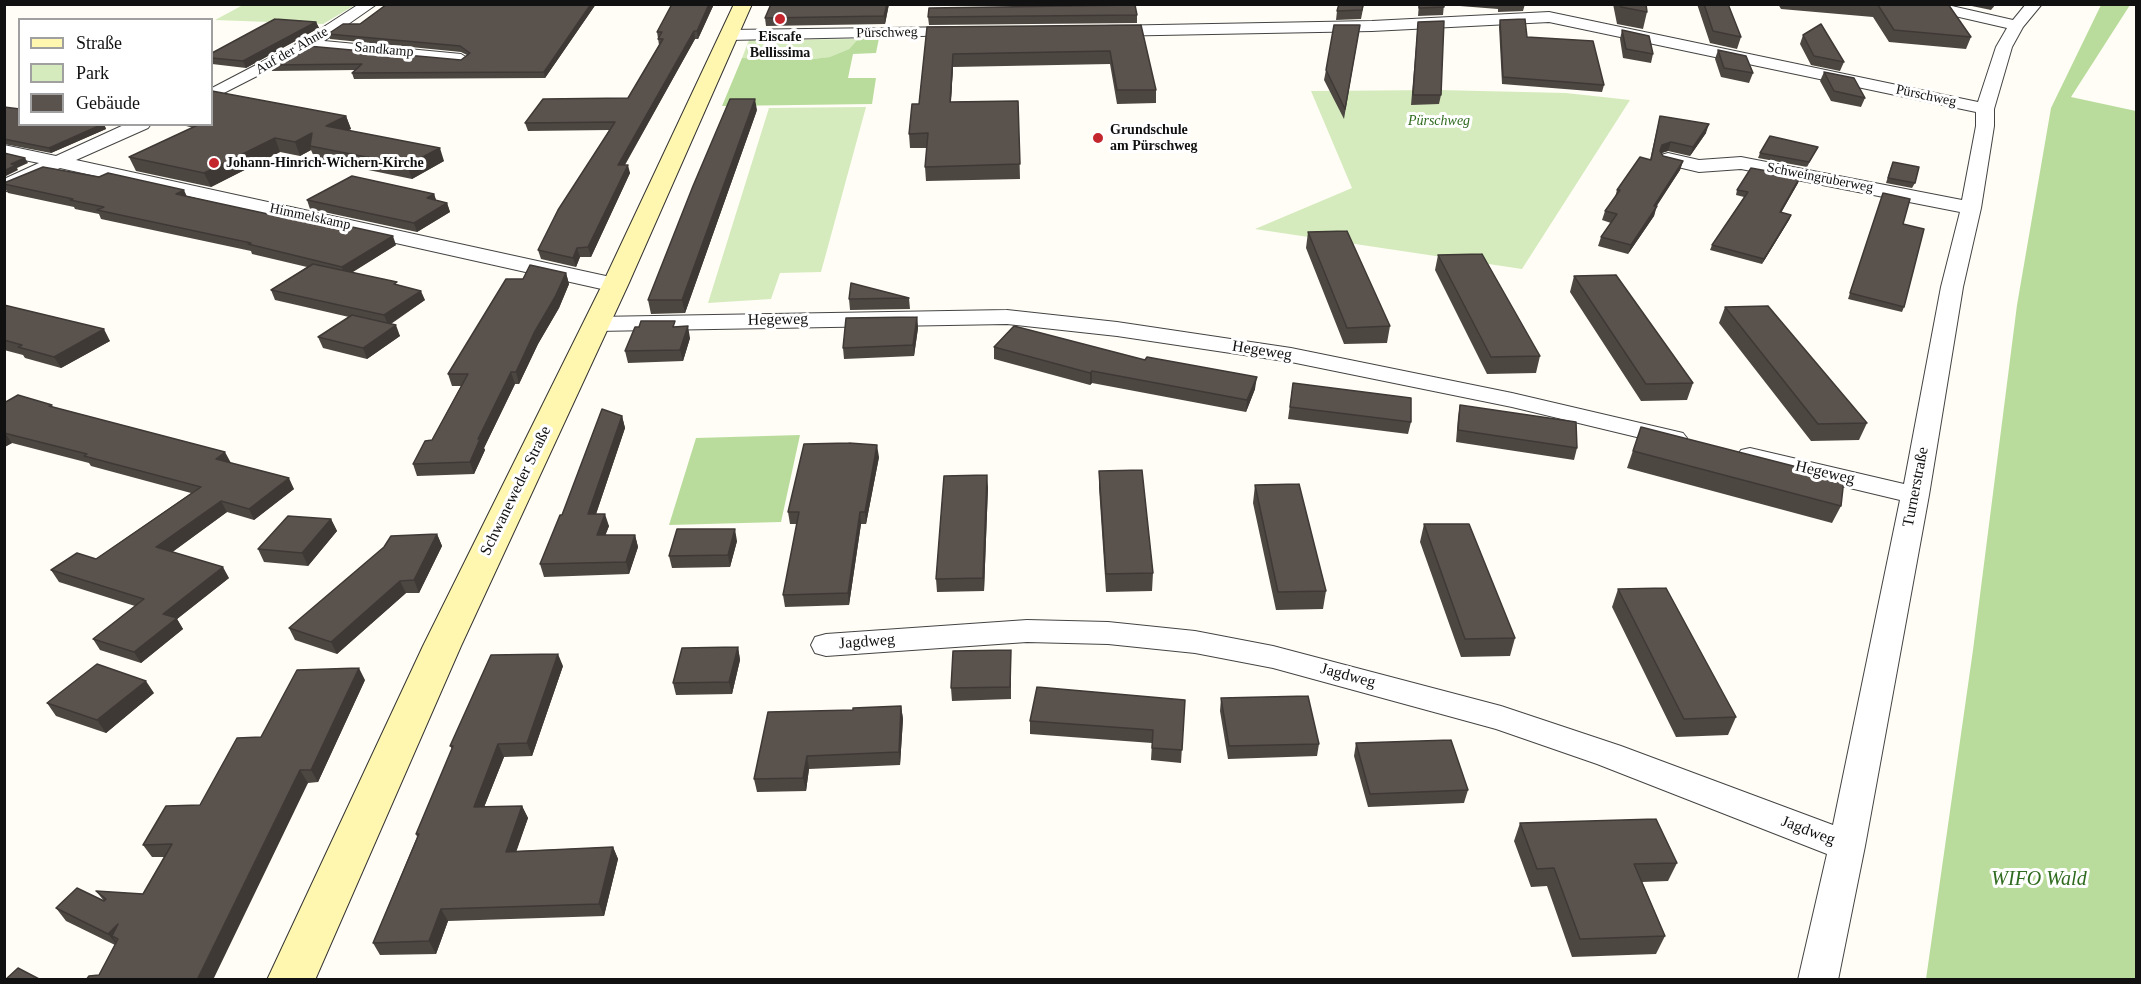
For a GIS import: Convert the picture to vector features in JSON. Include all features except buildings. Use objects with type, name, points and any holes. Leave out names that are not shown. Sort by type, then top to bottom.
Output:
[{"type":"main road","name":"Schwaneweder Straße","points":[[291,980],[442,646],[615,285],[743,4]]},
{"type":"street","name":"Auf der Ahnte","points":[[213,93],[308,44],[369,4]]},
{"type":"street","points":[[1920,4],[2016,25]]},
{"type":"street","name":"Turnerstraße","points":[[1818,980],[1847,846],[1915,495],[1952,287],[1971,208],[1985,126],[1985,109],[2004,47],[2016,25],[2035,4]]},
{"type":"street","name":"Pürschweg","points":[[1092,31],[1372,26],[1507,19],[1550,11],[1985,109]]},
{"type":"street","name":"Pürschweg","points":[[729,35],[975,32]]},
{"type":"street","name":"Sandkamp","points":[[308,44],[461,59]]},
{"type":"street","points":[[4,186],[137,126]]},
{"type":"street","name":"Himmelskamp","points":[[4,150],[615,285]]},
{"type":"street","name":"Schweingruberweg","points":[[1668,159],[1699,166],[1741,163],[1971,208]]},
{"type":"street","name":"Hegeweg","points":[[596,324],[1007,317],[1117,329],[1292,355],[1512,400],[1698,444]]},
{"type":"street","name":"Hegeweg","points":[[1734,452],[1915,495]]},
{"type":"street","name":"Jagdweg","points":[[825,645],[1038,631],[1108,633],[1195,642],[1273,657],[1501,718],[1610,755],[1847,846]]},
{"type":"green space","points":[[243,5],[355,5],[323,24],[215,20]]},
{"type":"green space","name":"WIFO Wald","points":[[2101,5],[2130,5],[2071,97],[2136,111],[2136,979],[1926,979],[1973,650],[2017,305],[2051,108]]},
{"type":"green space","points":[[879,38],[876,53],[853,54],[848,78],[876,78],[872,104],[722,106],[742,58],[803,60],[830,57],[849,49],[858,39]]},
{"type":"green space","points":[[858,39],[849,49],[831,57],[803,60],[742,58],[749,40]]},
{"type":"green space","points":[[1439,90],[1566,93],[1630,100],[1522,269],[1255,229],[1352,188],[1311,91]]},
{"type":"green space","points":[[866,107],[821,272],[780,273],[771,299],[708,303],[769,108]]},
{"type":"green space","points":[[800,435],[781,522],[669,525],[696,438]]},
{"type":"place","name":"Eiscafe Bellissima","points":[[780,19]]},
{"type":"place","name":"Grundschule am Pürschweg","points":[[1098,138]]},
{"type":"place","name":"Johann-Hinrich-Wichern-Kirche","points":[[214,163]]}]
